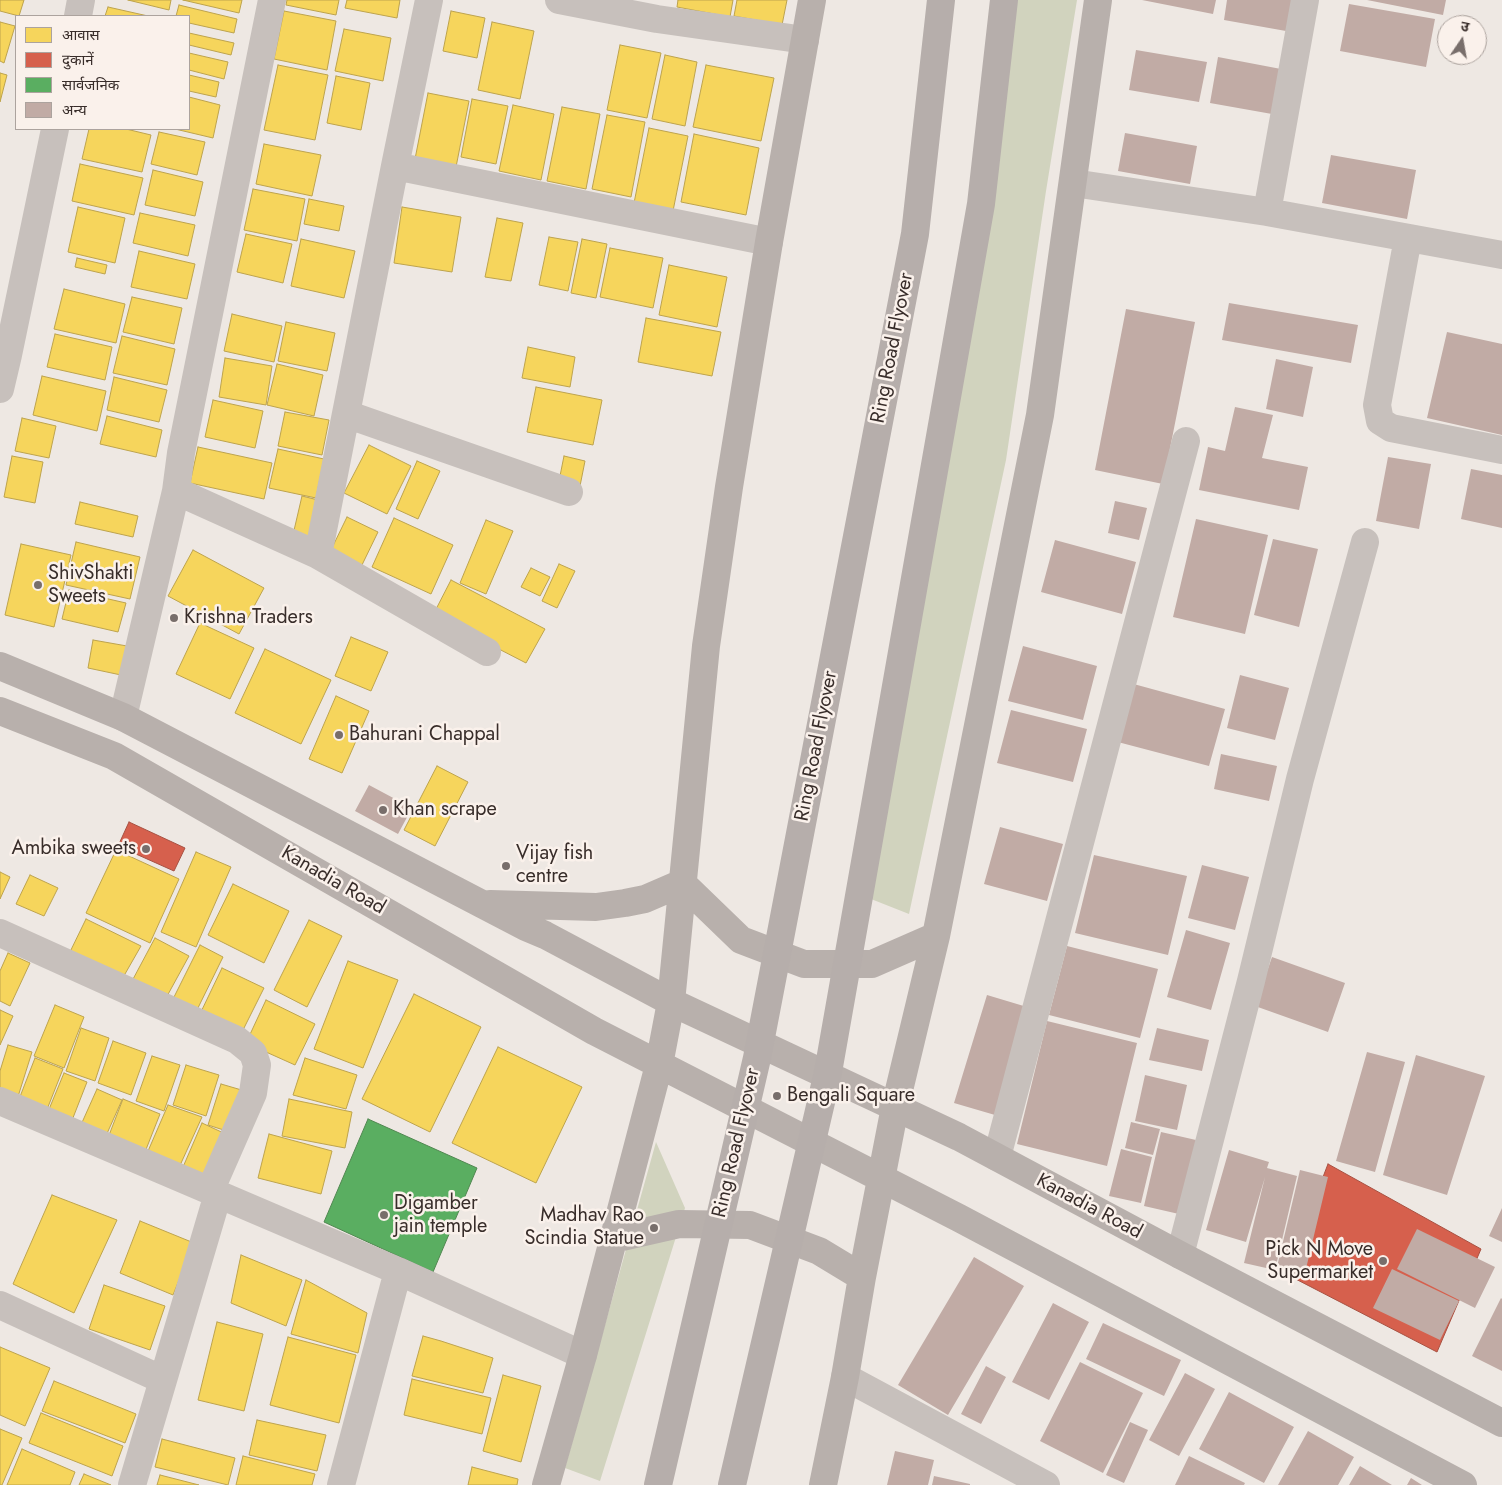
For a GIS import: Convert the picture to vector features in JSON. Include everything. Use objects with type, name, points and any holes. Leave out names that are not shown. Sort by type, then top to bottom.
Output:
[{"type":"main road","name":"Ring Road Flyover","points":[[658,1485],[757,1058],[915,234],[941,0]]},
{"type":"main road","points":[[732,1485],[828,1072],[981,204],[1004,0]]},
{"type":"street","points":[[78,15],[81,0]]},
{"type":"street","points":[[123,716],[176,491],[181,453],[272,0]]},
{"type":"street","points":[[318,554],[394,166],[429,0]]},
{"type":"street","points":[[559,0],[658,10],[805,40]]},
{"type":"street","points":[[546,1485],[583,1355],[659,1065],[671,1002],[706,646],[729,487],[769,242],[812,0]]},
{"type":"street","points":[[823,1485],[895,1107],[936,936],[1040,415],[1098,0]]},
{"type":"street","points":[[1267,212],[1305,0]]},
{"type":"street","points":[[0,389],[4,354],[54,130]]},
{"type":"street","points":[[394,166],[769,242]]},
{"type":"street","points":[[1073,183],[1267,212],[1502,255]]},
{"type":"street","points":[[1408,238],[1377,406],[1380,421],[1391,428],[1502,450]]},
{"type":"street","points":[[346,414],[569,492]]},
{"type":"street","points":[[997,1157],[1186,441]]},
{"type":"street","points":[[176,491],[318,554],[487,652]]},
{"type":"street","points":[[1180,1255],[1251,981],[1300,779],[1365,542]]},
{"type":"street","name":"Kanadia Road","points":[[0,666],[123,716],[671,1002],[959,1137],[1502,1423]]},
{"type":"street","name":"Kanadia Road","points":[[0,711],[114,756],[585,1026],[882,1178],[1463,1485]]},
{"type":"street","points":[[682,883],[741,940],[804,964],[872,964],[936,936]]},
{"type":"street","points":[[483,904],[596,907],[645,899],[682,883]]},
{"type":"street","points":[[0,933],[237,1040],[253,1053],[257,1065],[253,1093],[214,1193],[132,1485]]},
{"type":"street","points":[[0,1101],[398,1271],[583,1355]]},
{"type":"street","points":[[613,1239],[679,1224],[750,1225],[819,1251],[862,1277]]},
{"type":"street","points":[[341,1485],[398,1271]]},
{"type":"street","points":[[0,1305],[163,1380]]},
{"type":"street","points":[[845,1377],[1039,1483]]},
{"type":"green space","points":[[1006,0],[1077,0],[1046,191],[1006,460],[909,914],[871,899]]},
{"type":"green space","points":[[656,1142],[685,1208],[600,1481],[565,1468]]},
{"type":"building: आवास","points":[[0,0],[24,0],[19,15],[0,11]]},
{"type":"building: आवास","points":[[128,0],[171,0],[169,10]]},
{"type":"building: आवास","points":[[183,0],[242,0],[239,13]]},
{"type":"building: आवास","points":[[287,0],[339,0],[336,15],[286,5]]},
{"type":"building: आवास","points":[[347,0],[400,0],[397,18],[345,8]]},
{"type":"building: आवास","points":[[678,0],[733,0],[730,17],[677,7]]},
{"type":"building: आवास","points":[[737,0],[787,0],[782,25],[734,16]]},
{"type":"building: आवास","points":[[179,5],[237,19],[234,33],[190,23],[190,15],[176,15]]},
{"type":"building: आवास","points":[[108,7],[144,15],[105,15]]},
{"type":"building: आवास","points":[[284,11],[336,21],[327,70],[274,59]]},
{"type":"building: आवास","points":[[451,11],[485,18],[477,58],[443,51]]},
{"type":"building: आवास","points":[[0,22],[15,26],[4,63],[0,61]]},
{"type":"building: आवास","points":[[492,22],[534,31],[520,99],[478,90]]},
{"type":"building: आवास","points":[[344,29],[391,38],[383,81],[335,71]]},
{"type":"building: आवास","points":[[190,33],[234,43],[231,55],[190,45]]},
{"type":"building: आवास","points":[[620,45],[661,53],[647,118],[607,110]]},
{"type":"building: आवास","points":[[190,53],[228,62],[224,79],[190,70]]},
{"type":"building: आवास","points":[[665,55],[697,62],[685,126],[652,119]]},
{"type":"building: आवास","points":[[278,65],[328,75],[315,140],[264,130]]},
{"type":"building: आवास","points":[[706,65],[774,78],[761,141],[693,127]]},
{"type":"building: आवास","points":[[0,73],[7,75],[0,102]]},
{"type":"building: आवास","points":[[190,75],[219,82],[216,97],[190,91]]},
{"type":"building: आवास","points":[[336,76],[370,83],[361,130],[327,123]]},
{"type":"building: आवास","points":[[428,93],[469,101],[456,167],[415,159]]},
{"type":"building: आवास","points":[[190,97],[220,105],[213,138],[179,130],[190,130]]},
{"type":"building: आवास","points":[[472,99],[508,106],[496,164],[461,157]]},
{"type":"building: आवास","points":[[513,105],[554,114],[541,180],[499,171]]},
{"type":"building: आवास","points":[[562,107],[600,114],[586,189],[547,181]]},
{"type":"building: आवास","points":[[607,115],[645,122],[631,197],[592,189]]},
{"type":"building: आवास","points":[[649,128],[688,136],[673,211],[634,203]]},
{"type":"building: आवास","points":[[89,130],[130,130],[151,135],[142,172],[82,159]]},
{"type":"building: आवास","points":[[159,132],[205,142],[197,175],[151,164]]},
{"type":"building: आवास","points":[[694,134],[759,148],[746,215],[681,202]]},
{"type":"building: आवास","points":[[264,144],[321,155],[312,196],[256,184]]},
{"type":"building: आवास","points":[[80,164],[143,178],[134,215],[72,201]]},
{"type":"building: आवास","points":[[153,170],[203,182],[195,216],[145,205]]},
{"type":"building: आवास","points":[[253,189],[305,199],[297,241],[244,230]]},
{"type":"building: आवास","points":[[309,199],[344,206],[339,231],[304,224]]},
{"type":"building: आवास","points":[[78,207],[125,218],[115,263],[68,252]]},
{"type":"building: आवास","points":[[402,207],[461,217],[452,272],[394,263]]},
{"type":"building: आवास","points":[[140,213],[195,225],[188,256],[133,243]]},
{"type":"building: आवास","points":[[497,218],[523,223],[511,281],[485,277]]},
{"type":"building: आवास","points":[[246,234],[292,244],[283,283],[237,272]]},
{"type":"building: आवास","points":[[549,237],[578,242],[568,291],[539,285]]},
{"type":"building: आवास","points":[[301,239],[355,251],[344,298],[291,286]]},
{"type":"building: आवास","points":[[582,239],[607,244],[596,298],[571,293]]},
{"type":"building: आवास","points":[[610,248],[663,258],[653,308],[600,297]]},
{"type":"building: आवास","points":[[139,251],[195,264],[187,299],[131,287]]},
{"type":"building: आवास","points":[[77,258],[107,265],[105,274],[75,267]]},
{"type":"building: आवास","points":[[669,265],[727,277],[717,327],[659,315]]},
{"type":"building: आवास","points":[[64,289],[125,304],[116,343],[54,329]]},
{"type":"building: आवास","points":[[132,297],[182,308],[174,344],[123,332]]},
{"type":"building: आवास","points":[[232,314],[282,326],[274,362],[224,351]]},
{"type":"building: आवास","points":[[646,318],[721,332],[712,376],[638,362]]},
{"type":"building: आवास","points":[[286,322],[335,333],[327,371],[278,361]]},
{"type":"building: आवास","points":[[55,334],[112,347],[105,380],[47,367]]},
{"type":"building: आवास","points":[[122,336],[175,349],[167,385],[113,373]]},
{"type":"building: आवास","points":[[528,347],[575,357],[570,387],[522,378]]},
{"type":"building: आवास","points":[[225,358],[272,366],[266,405],[219,397]]},
{"type":"building: आवास","points":[[277,364],[323,375],[314,416],[267,405]]},
{"type":"building: आवास","points":[[42,376],[106,391],[97,431],[33,415]]},
{"type":"building: आवास","points":[[114,377],[167,390],[159,422],[107,410]]},
{"type":"building: आवास","points":[[536,387],[602,400],[593,445],[527,432]]},
{"type":"building: आवास","points":[[213,400],[263,411],[255,448],[205,437]]},
{"type":"building: आवास","points":[[285,412],[329,420],[322,455],[278,446]]},
{"type":"building: आवास","points":[[107,416],[162,430],[156,457],[100,444]]},
{"type":"building: आवास","points":[[22,418],[56,426],[49,458],[15,451]]},
{"type":"building: आवास","points":[[369,445],[411,466],[387,514],[344,493]]},
{"type":"building: आवास","points":[[198,447],[272,463],[264,499],[190,483]]},
{"type":"building: आवास","points":[[278,449],[324,459],[316,498],[269,488]]},
{"type":"building: आवास","points":[[12,456],[43,462],[35,503],[4,497]]},
{"type":"building: आवास","points":[[564,456],[585,461],[577,501],[556,496]]},
{"type":"building: आवास","points":[[417,461],[440,471],[418,519],[396,509]]},
{"type":"building: आवास","points":[[302,496],[322,501],[312,544],[292,539]]},
{"type":"building: आवास","points":[[80,502],[138,516],[133,537],[75,524]]},
{"type":"building: आवास","points":[[347,517],[378,532],[361,567],[330,552]]},
{"type":"building: आवास","points":[[394,518],[453,545],[431,594],[372,567]]},
{"type":"building: आवास","points":[[486,520],[513,531],[486,594],[460,583]]},
{"type":"building: आवास","points":[[76,542],[140,557],[130,599],[66,585]]},
{"type":"building: आवास","name":"ShivShakti Sweets","points":[[21,544],[71,555],[54,627],[5,615]]},
{"type":"building: आवास","points":[[193,550],[264,588],[239,634],[168,596]]},
{"type":"building: आवास","points":[[559,564],[575,571],[557,608],[542,601]]},
{"type":"building: आवास","points":[[531,568],[550,577],[540,596],[521,587]]},
{"type":"building: आवास","points":[[451,580],[545,629],[526,663],[433,615]]},
{"type":"building: आवास","points":[[69,590],[126,603],[118,632],[62,619]]},
{"type":"building: आवास","points":[[200,623],[254,648],[230,699],[176,674]]},
{"type":"building: आवास","points":[[351,637],[388,652],[371,691],[335,676]]},
{"type":"building: आवास","points":[[93,640],[127,646],[121,675],[88,668]]},
{"type":"building: आवास","points":[[265,649],[331,680],[301,744],[235,713]]},
{"type":"building: आवास","name":"Bahurani Chappal","points":[[336,696],[369,711],[342,773],[309,759]]},
{"type":"building: आवास","points":[[437,766],[468,782],[435,846],[404,830]]},
{"type":"building: आवास","points":[[116,850],[179,879],[150,943],[86,913]]},
{"type":"building: आवास","points":[[196,852],[231,867],[196,947],[161,932]]},
{"type":"building: आवास","points":[[0,872],[10,877],[0,899]]},
{"type":"building: आवास","points":[[30,875],[58,888],[44,916],[16,904]]},
{"type":"building: आवास","points":[[233,884],[289,911],[264,963],[208,935]]},
{"type":"building: आवास","points":[[86,919],[141,946],[121,981],[68,956]]},
{"type":"building: आवास","points":[[309,920],[342,936],[307,1007],[274,990]]},
{"type":"building: आवास","points":[[155,938],[189,956],[166,998],[132,981]]},
{"type":"building: आवास","points":[[200,945],[223,957],[194,1016],[170,1005]]},
{"type":"building: आवास","points":[[8,953],[30,963],[10,1006],[0,1001],[0,971]]},
{"type":"building: आवास","points":[[348,961],[398,980],[363,1068],[314,1049]]},
{"type":"building: आवास","points":[[222,968],[264,988],[240,1036],[199,1016]]},
{"type":"building: आवास","points":[[414,994],[481,1027],[430,1132],[362,1099]]},
{"type":"building: आवास","points":[[266,1000],[315,1024],[295,1065],[246,1043]]},
{"type":"building: आवास","points":[[55,1005],[84,1017],[64,1068],[34,1056]]},
{"type":"building: आवास","points":[[0,1010],[13,1016],[0,1045]]},
{"type":"building: आवास","points":[[81,1028],[109,1038],[95,1081],[66,1071]]},
{"type":"building: आवास","points":[[113,1041],[146,1053],[131,1095],[98,1083]]},
{"type":"building: आवास","points":[[8,1045],[32,1052],[16,1103],[0,1098],[0,1071]]},
{"type":"building: आवास","points":[[498,1047],[582,1087],[536,1183],[452,1143]]},
{"type":"building: आवास","points":[[152,1056],[180,1065],[164,1111],[136,1101]]},
{"type":"building: आवास","points":[[35,1058],[63,1069],[44,1117],[16,1107]]},
{"type":"building: आवास","points":[[305,1058],[357,1075],[346,1109],[293,1095]]},
{"type":"building: आवास","points":[[186,1065],[219,1075],[206,1116],[173,1105]]},
{"type":"building: आवास","points":[[64,1073],[87,1082],[69,1128],[45,1119]]},
{"type":"building: आवास","points":[[221,1084],[245,1091],[233,1133],[208,1125]]},
{"type":"building: आवास","points":[[97,1089],[122,1100],[105,1138],[80,1127]]},
{"type":"building: आवास","points":[[123,1099],[160,1114],[143,1157],[106,1143]]},
{"type":"building: आवास","points":[[289,1099],[352,1112],[345,1148],[282,1136]]},
{"type":"building: आवास","points":[[168,1105],[202,1117],[177,1172],[145,1158]]},
{"type":"building: आवास","points":[[202,1123],[230,1136],[208,1185],[180,1174]]},
{"type":"building: आवास","points":[[269,1134],[332,1151],[321,1194],[258,1178]]},
{"type":"building: आवास","points":[[52,1195],[117,1220],[74,1313],[13,1284]]},
{"type":"building: आवास","points":[[140,1221],[194,1243],[173,1295],[120,1273]]},
{"type":"building: आवास","points":[[241,1255],[302,1280],[286,1326],[231,1303]]},
{"type":"building: आवास","points":[[306,1280],[367,1313],[358,1353],[291,1334]]},
{"type":"building: आवास","points":[[104,1285],[165,1306],[150,1350],[89,1329]]},
{"type":"building: आवास","points":[[217,1322],[263,1334],[244,1411],[198,1400]]},
{"type":"building: आवास","points":[[423,1336],[493,1358],[483,1393],[412,1376]]},
{"type":"building: आवास","points":[[288,1337],[356,1355],[339,1423],[270,1405]]},
{"type":"building: आवास","points":[[0,1347],[50,1368],[25,1426],[0,1415]]},
{"type":"building: आवास","points":[[503,1375],[541,1386],[521,1462],[483,1451]]},
{"type":"building: आवास","points":[[412,1379],[491,1398],[482,1434],[404,1415]]},
{"type":"building: आवास","points":[[54,1381],[136,1414],[125,1443],[42,1411]]},
{"type":"building: आवास","points":[[41,1413],[123,1446],[112,1476],[29,1443]]},
{"type":"building: आवास","points":[[257,1420],[326,1435],[317,1471],[249,1455]]},
{"type":"building: आवास","points":[[0,1429],[22,1438],[2,1485],[0,1485]]},
{"type":"building: आवास","points":[[162,1439],[235,1458],[228,1485],[155,1467]]},
{"type":"building: आवास","points":[[22,1449],[75,1472],[70,1485],[7,1485]]},
{"type":"building: आवास","points":[[243,1456],[315,1474],[312,1485],[236,1485]]},
{"type":"building: आवास","points":[[472,1467],[518,1479],[517,1485],[468,1485]]},
{"type":"building: आवास","points":[[84,1474],[111,1485],[79,1485]]},
{"type":"building: आवास","points":[[160,1475],[199,1485],[157,1485]]},
{"type":"building: दुकानें","points":[[129,822],[185,848],[174,871],[118,846]]},
{"type":"building: दुकानें","name":"Pick N Move Supermarket","points":[[1328,1164],[1481,1249],[1437,1352],[1286,1274]]},
{"type":"building: सार्वजनिक","points":[[368,1119],[477,1168],[433,1272],[324,1222]]},
{"type":"building: अन्य","points":[[1142,0],[1216,0],[1213,14]]},
{"type":"building: अन्य","points":[[1227,0],[1292,0],[1286,31],[1224,20]]},
{"type":"building: अन्य","points":[[1367,0],[1446,0],[1443,15]]},
{"type":"building: अन्य","points":[[1349,4],[1435,19],[1426,67],[1340,51]]},
{"type":"building: अन्य","points":[[1136,50],[1207,62],[1199,102],[1129,90]]},
{"type":"building: अन्य","points":[[1218,57],[1281,69],[1272,114],[1210,103]]},
{"type":"building: अन्य","points":[[1125,133],[1197,146],[1190,184],[1118,171]]},
{"type":"building: अन्य","points":[[1331,155],[1416,170],[1407,219],[1322,203]]},
{"type":"building: अन्य","points":[[1229,303],[1358,325],[1351,363],[1222,340]]},
{"type":"building: अन्य","points":[[1126,309],[1195,322],[1163,484],[1095,470]]},
{"type":"building: अन्य","points":[[1447,332],[1502,344],[1502,435],[1427,418]]},
{"type":"building: अन्य","points":[[1276,359],[1313,367],[1303,417],[1266,409]]},
{"type":"building: अन्य","points":[[1235,407],[1273,415],[1262,458],[1308,467],[1299,510],[1199,490],[1208,447],[1225,451]]},
{"type":"building: अन्य","points":[[1388,457],[1431,464],[1419,529],[1376,521]]},
{"type":"building: अन्य","points":[[1471,469],[1502,475],[1502,528],[1461,519]]},
{"type":"building: अन्य","points":[[1115,501],[1147,508],[1139,540],[1108,533]]},
{"type":"building: अन्य","points":[[1196,519],[1268,535],[1245,634],[1173,617]]},
{"type":"building: अन्य","points":[[1273,539],[1318,549],[1299,627],[1254,615]]},
{"type":"building: अन्य","points":[[1055,540],[1136,562],[1122,614],[1041,592]]},
{"type":"building: अन्य","points":[[1023,646],[1097,666],[1083,720],[1008,701]]},
{"type":"building: अन्य","points":[[1240,675],[1289,688],[1275,740],[1227,728]]},
{"type":"building: अन्य","points":[[1130,683],[1225,709],[1209,766],[1114,741]]},
{"type":"building: अन्य","points":[[1011,710],[1087,729],[1073,782],[997,763]]},
{"type":"building: अन्य","points":[[1221,754],[1277,766],[1269,801],[1214,789]]},
{"type":"building: अन्य","name":"Khan scrape","points":[[369,785],[412,808],[398,834],[355,811]]},
{"type":"building: अन्य","points":[[1000,827],[1063,844],[1047,901],[984,884]]},
{"type":"building: अन्य","points":[[1094,855],[1187,876],[1168,955],[1075,933]]},
{"type":"building: अन्य","points":[[1202,865],[1249,877],[1235,930],[1188,918]]},
{"type":"building: अन्य","points":[[1186,930],[1230,943],[1211,1010],[1167,997]]},
{"type":"building: अन्य","points":[[1067,946],[1158,969],[1140,1038],[1049,1015]]},
{"type":"building: अन्य","points":[[1272,957],[1345,983],[1328,1032],[1255,1006]]},
{"type":"building: अन्य","points":[[987,995],[1027,1007],[995,1115],[954,1103]]},
{"type":"building: अन्य","points":[[1047,1021],[1137,1043],[1107,1166],[1017,1144]]},
{"type":"building: अन्य","points":[[1157,1028],[1209,1040],[1202,1071],[1149,1060]]},
{"type":"building: अन्य","points":[[1367,1052],[1405,1062],[1375,1172],[1336,1161]]},
{"type":"building: अन्य","points":[[1416,1055],[1485,1076],[1447,1195],[1383,1175]]},
{"type":"building: अन्य","points":[[1145,1075],[1187,1085],[1177,1130],[1135,1121]]},
{"type":"building: अन्य","points":[[1131,1122],[1160,1129],[1153,1155],[1125,1148]]},
{"type":"building: अन्य","points":[[1161,1132],[1196,1140],[1179,1214],[1144,1206]]},
{"type":"building: अन्य","points":[[1121,1149],[1152,1157],[1141,1203],[1109,1196]]},
{"type":"building: अन्य","points":[[1229,1150],[1269,1162],[1267,1168],[1297,1176],[1275,1270],[1244,1263],[1265,1177],[1246,1242],[1206,1230]]},
{"type":"building: अन्य","points":[[1300,1170],[1328,1177],[1304,1277],[1276,1271]]},
{"type":"building: अन्य","points":[[1502,1208],[1502,1242],[1489,1236]]},
{"type":"building: अन्य","points":[[1417,1229],[1495,1267],[1475,1308],[1397,1269]]},
{"type":"building: अन्य","points":[[974,1257],[1024,1286],[948,1415],[898,1385]]},
{"type":"building: अन्य","points":[[1392,1269],[1459,1301],[1440,1340],[1373,1308]]},
{"type":"building: अन्य","points":[[1502,1299],[1502,1371],[1472,1356]]},
{"type":"building: अन्य","points":[[1053,1303],[1089,1322],[1049,1400],[1012,1382]]},
{"type":"building: अन्य","points":[[1103,1323],[1181,1360],[1164,1396],[1086,1359]]},
{"type":"building: अन्य","points":[[1080,1362],[1143,1393],[1103,1473],[1040,1441]]},
{"type":"building: अन्य","points":[[986,1366],[1006,1377],[981,1424],[961,1414]]},
{"type":"building: अन्य","points":[[1185,1373],[1215,1389],[1179,1456],[1149,1440]]},
{"type":"building: अन्य","points":[[1229,1392],[1294,1427],[1264,1483],[1199,1449]]},
{"type":"building: अन्य","points":[[1130,1422],[1148,1430],[1124,1483],[1106,1475]]},
{"type":"building: अन्य","points":[[1308,1431],[1354,1457],[1338,1485],[1278,1485]]},
{"type":"building: अन्य","points":[[895,1451],[934,1460],[928,1485],[887,1485]]},
{"type":"building: अन्य","points":[[1189,1456],[1245,1483],[1244,1485],[1175,1485]]},
{"type":"building: अन्य","points":[[1360,1466],[1392,1485],[1349,1485]]},
{"type":"building: अन्य","points":[[934,1476],[970,1484],[970,1485],[932,1485]]},
{"type":"building: अन्य","points":[[1411,1478],[1422,1485],[1407,1485]]},
{"type":"place","name":"ShivShakti Sweets","points":[[38,585]]},
{"type":"place","name":"Krishna Traders","points":[[174,618]]},
{"type":"place","name":"Bahurani Chappal","points":[[339,735]]},
{"type":"place","name":"Khan scrape","points":[[383,810]]},
{"type":"place","name":"Ambika sweets","points":[[146,849]]},
{"type":"place","name":"Vijay fish centre","points":[[506,866]]},
{"type":"place","name":"Bengali Square","points":[[777,1096]]},
{"type":"place","name":"Digamber jain temple","points":[[384,1215]]},
{"type":"place","name":"Madhav Rao Scindia Statue","points":[[654,1228]]},
{"type":"place","name":"Pick N Move Supermarket","points":[[1383,1261]]}]
